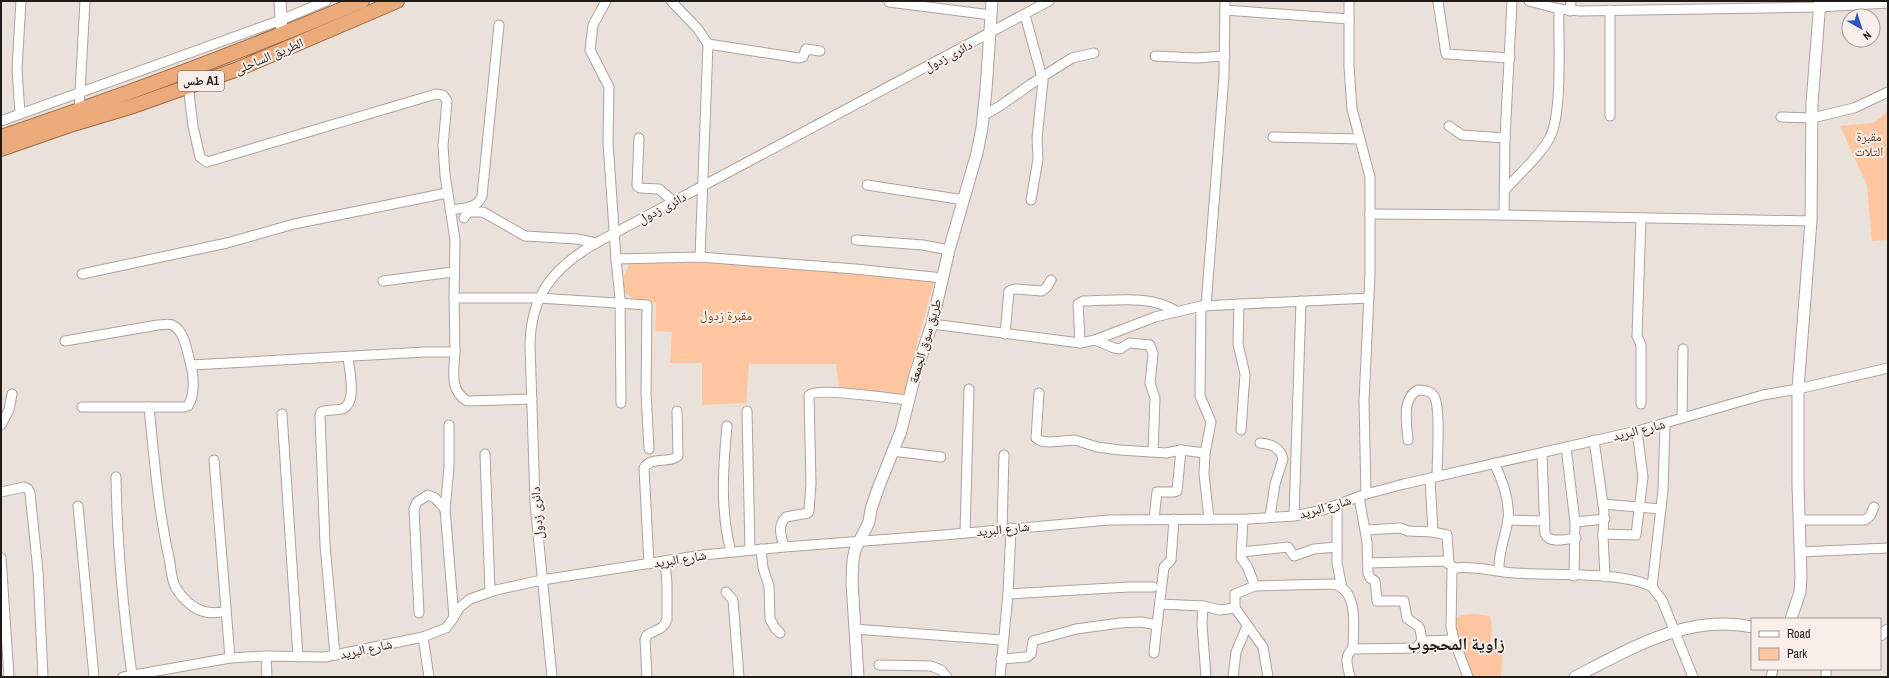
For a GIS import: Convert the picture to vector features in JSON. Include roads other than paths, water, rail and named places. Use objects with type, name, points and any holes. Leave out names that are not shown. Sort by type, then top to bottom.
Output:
[{"type":"highway","name":"الطريق الساحلى","points":[[1,136],[79,111],[185,72],[282,35],[362,1]]},
{"type":"highway","name":"الطريق الساحلى","points":[[1,149],[73,124],[133,106],[188,85],[238,69],[397,1]]},
{"type":"street","points":[[20,114],[17,69],[21,1]]},
{"type":"street","points":[[79,111],[85,1]]},
{"type":"street","points":[[280,1],[282,35]]},
{"type":"street","points":[[1,121],[281,20],[326,1]]},
{"type":"street","points":[[606,1],[593,25],[590,50],[609,87],[608,142],[620,304],[621,403]]},
{"type":"street","points":[[671,1],[697,28],[708,44],[700,256]]},
{"type":"street","name":"طريق سوق الجمعة","points":[[858,677],[854,629],[852,570],[855,550],[869,522],[871,509],[900,431],[915,375],[932,324],[942,278],[980,139],[984,115],[991,33],[992,1]]},
{"type":"street","name":"دائرى زدول","points":[[552,677],[535,503],[530,334],[533,316],[539,298],[550,280],[564,264],[596,243],[1049,1]]},
{"type":"street","points":[[1349,1],[1350,91],[1352,109],[1370,177],[1369,298],[1364,401],[1363,495],[1368,576],[1375,583],[1377,601],[1404,601],[1407,618],[1415,622],[1420,627],[1422,641]]},
{"type":"street","points":[[1504,215],[1505,138],[1512,1]]},
{"type":"street","points":[[1529,1],[1570,11],[1888,3]]},
{"type":"street","points":[[1570,11],[1571,1]]},
{"type":"street","points":[[889,2],[992,15]]},
{"type":"street","points":[[1438,2],[1446,54],[1510,58]]},
{"type":"street","points":[[1791,618],[1800,592],[1798,389],[1811,222],[1812,118],[1820,4]]},
{"type":"street","points":[[1209,519],[1204,474],[1205,453],[1211,422],[1200,396],[1204,306],[1225,56],[1225,6],[1349,19]]},
{"type":"street","points":[[1505,190],[1544,146],[1553,130],[1558,92],[1559,9]]},
{"type":"street","points":[[1610,10],[1610,116]]},
{"type":"street","points":[[1025,15],[1042,76],[1043,92],[1037,138],[1038,152],[1031,200]]},
{"type":"street","points":[[450,210],[476,206],[480,202],[482,196],[499,25]]},
{"type":"street","points":[[708,44],[799,58],[803,57],[806,49],[820,51]]},
{"type":"street","points":[[984,115],[1000,106],[1042,76],[1072,58],[1094,53]]},
{"type":"street","points":[[1155,56],[1196,58],[1225,56]]},
{"type":"street","points":[[188,85],[193,126],[200,157],[207,162],[440,93],[445,96],[447,101],[443,146],[447,193],[454,240],[453,272],[455,352],[453,381],[460,397],[467,401],[532,399]]},
{"type":"street","points":[[1781,117],[1812,118],[1854,108],[1888,92]]},
{"type":"street","points":[[1449,126],[1462,135],[1505,138]]},
{"type":"street","points":[[1273,136],[1360,139]]},
{"type":"street","points":[[639,138],[636,181],[637,186],[640,188],[659,189],[674,202]]},
{"type":"street","points":[[867,185],[964,200]]},
{"type":"street","points":[[82,274],[227,243],[294,224],[447,193]]},
{"type":"street","points":[[464,218],[468,212],[483,212],[525,236],[577,239],[596,243]]},
{"type":"street","points":[[1370,214],[1504,215],[1811,222]]},
{"type":"street","points":[[1641,218],[1637,336],[1641,345],[1641,404]]},
{"type":"street","points":[[856,240],[923,245],[950,250]]},
{"type":"street","points":[[616,259],[700,256],[847,268],[942,278]]},
{"type":"street","points":[[383,280],[453,272]]},
{"type":"street","points":[[1005,334],[1009,291],[1015,289],[1042,291],[1047,287],[1050,280]]},
{"type":"street","points":[[454,298],[539,298],[647,305],[646,393],[649,449]]},
{"type":"street","points":[[932,324],[1042,340],[1080,343],[1095,340],[1136,323],[1176,311],[1204,306],[1369,298]]},
{"type":"street","points":[[1080,343],[1078,304],[1083,301],[1154,301],[1168,306],[1176,311]]},
{"type":"street","points":[[1294,516],[1301,301]]},
{"type":"street","points":[[1239,304],[1238,344],[1245,374],[1241,430]]},
{"type":"street","points":[[66,342],[158,325],[172,325],[179,331],[184,341],[191,365],[193,383],[191,398],[188,406],[82,407]]},
{"type":"street","points":[[1095,340],[1120,349],[1129,343],[1150,345],[1153,354],[1150,383],[1155,398],[1153,452]]},
{"type":"street","points":[[1682,418],[1683,349]]},
{"type":"street","points":[[191,365],[425,352],[455,352]]},
{"type":"street","points":[[335,656],[325,546],[320,416],[321,412],[325,410],[337,411],[345,408],[349,404],[352,395],[348,357]]},
{"type":"street","name":"شارع البريد","points":[[128,676],[230,658],[298,656],[316,658],[335,656],[423,637],[441,631],[449,625],[459,608],[470,599],[490,592],[542,580],[665,561],[750,550],[1109,520],[1243,519],[1294,516],[1337,506],[1363,495],[1494,463],[1542,454],[1594,440],[1637,431],[1763,395],[1798,389],[1888,368]]},
{"type":"street","points":[[965,533],[969,389]]},
{"type":"street","points":[[1408,440],[1407,410],[1410,396],[1418,390],[1427,391],[1433,395],[1438,407],[1433,532]]},
{"type":"street","points":[[784,547],[780,530],[781,522],[786,517],[804,515],[809,511],[811,477],[810,394],[813,392],[829,392],[909,400]]},
{"type":"street","points":[[1039,393],[1036,438],[1038,440],[1050,442],[1076,440],[1097,447],[1153,452],[1166,453],[1181,450],[1205,453]]},
{"type":"street","points":[[1,425],[9,410],[12,394]]},
{"type":"street","points":[[149,407],[162,529],[175,586],[195,609],[216,613],[226,610]]},
{"type":"street","points":[[649,564],[644,468],[650,462],[673,459],[678,456],[677,411]]},
{"type":"street","points":[[747,411],[750,550]]},
{"type":"street","points":[[282,414],[298,656]]},
{"type":"street","points":[[1652,587],[1665,458],[1664,424]]},
{"type":"street","points":[[449,426],[449,468],[445,509],[454,618]]},
{"type":"street","points":[[727,426],[723,483],[725,531],[731,552]]},
{"type":"street","points":[[1604,534],[1635,536],[1643,477],[1637,431]]},
{"type":"street","points":[[1594,440],[1605,519],[1605,577]]},
{"type":"street","points":[[1260,443],[1273,445],[1277,448],[1282,459],[1275,484],[1270,517]]},
{"type":"street","points":[[1566,447],[1576,538],[1574,576]]},
{"type":"street","points":[[1154,519],[1157,492],[1177,491],[1181,450]]},
{"type":"street","points":[[892,451],[941,457]]},
{"type":"street","points":[[485,454],[490,592]]},
{"type":"street","points":[[1542,454],[1545,534],[1550,540],[1576,538]]},
{"type":"street","points":[[1000,677],[1002,640],[1008,594],[1004,455]]},
{"type":"street","points":[[214,460],[230,658]]},
{"type":"street","points":[[1494,463],[1507,498],[1508,520],[1499,553],[1499,571]]},
{"type":"street","points":[[116,477],[117,524],[127,643],[128,676]]},
{"type":"street","points":[[1,492],[24,487],[30,492],[38,571],[43,677]]},
{"type":"street","points":[[419,613],[414,509],[417,502],[428,495],[435,498],[445,509]]},
{"type":"street","points":[[1603,504],[1661,509]]},
{"type":"street","points":[[78,506],[94,677]]},
{"type":"street","points":[[1337,506],[1337,563],[1342,588]]},
{"type":"street","points":[[1800,520],[1865,520],[1870,516],[1874,507]]},
{"type":"street","points":[[1154,653],[1164,567],[1171,560],[1174,519]]},
{"type":"street","points":[[1243,519],[1241,558],[1247,566],[1255,586]]},
{"type":"street","points":[[1575,522],[1605,519]]},
{"type":"street","points":[[1508,520],[1545,521]]},
{"type":"street","points":[[1366,530],[1400,528],[1408,531],[1433,532],[1447,535],[1452,571],[1451,627],[1454,640],[1468,677]]},
{"type":"street","points":[[1242,552],[1288,547],[1294,556],[1314,549],[1337,547]]},
{"type":"street","points":[[1800,552],[1888,548]]},
{"type":"street","points":[[761,549],[763,568],[770,593],[770,618],[775,628],[780,633]]},
{"type":"street","points":[[1,558],[9,677]]},
{"type":"street","points":[[1368,563],[1415,560],[1444,561],[1451,565],[1499,571],[1605,577],[1638,581],[1652,587],[1662,600],[1693,677]]},
{"type":"street","points":[[647,677],[645,640],[647,635],[661,629],[667,620],[667,584],[665,561]]},
{"type":"street","points":[[1268,677],[1263,647],[1235,608],[1236,594],[1255,586],[1333,584],[1342,588],[1350,597],[1352,606],[1353,649],[1349,653],[1347,659],[1350,677]]},
{"type":"street","points":[[1008,594],[1152,587]]},
{"type":"street","points":[[726,592],[733,600],[739,677]]},
{"type":"street","points":[[1160,604],[1203,606],[1220,610],[1235,608]]},
{"type":"street","points":[[1203,606],[1202,624],[1206,677]]},
{"type":"street","points":[[1001,659],[1027,657],[1031,654],[1033,641],[1076,629],[1120,622],[1141,622],[1157,625]]},
{"type":"street","points":[[1575,677],[1592,673],[1675,630],[1708,624],[1741,625],[1751,628]]},
{"type":"street","points":[[1233,677],[1236,652],[1247,626]]},
{"type":"street","points":[[854,629],[1002,640]]},
{"type":"street","points":[[423,637],[429,677]]},
{"type":"street","points":[[1353,649],[1416,648],[1422,641],[1454,640]]},
{"type":"street","points":[[266,656],[266,677]]},
{"type":"street","points":[[879,665],[931,666],[941,670],[947,677]]},
{"type":"district","name":"زاوية المحجوب","points":[[1456,643]]},
{"type":"park label","name":"مقبرة التلات","points":[[1869,144]]},
{"type":"park label","name":"مقبرة زدول","points":[[726,315]]}]
